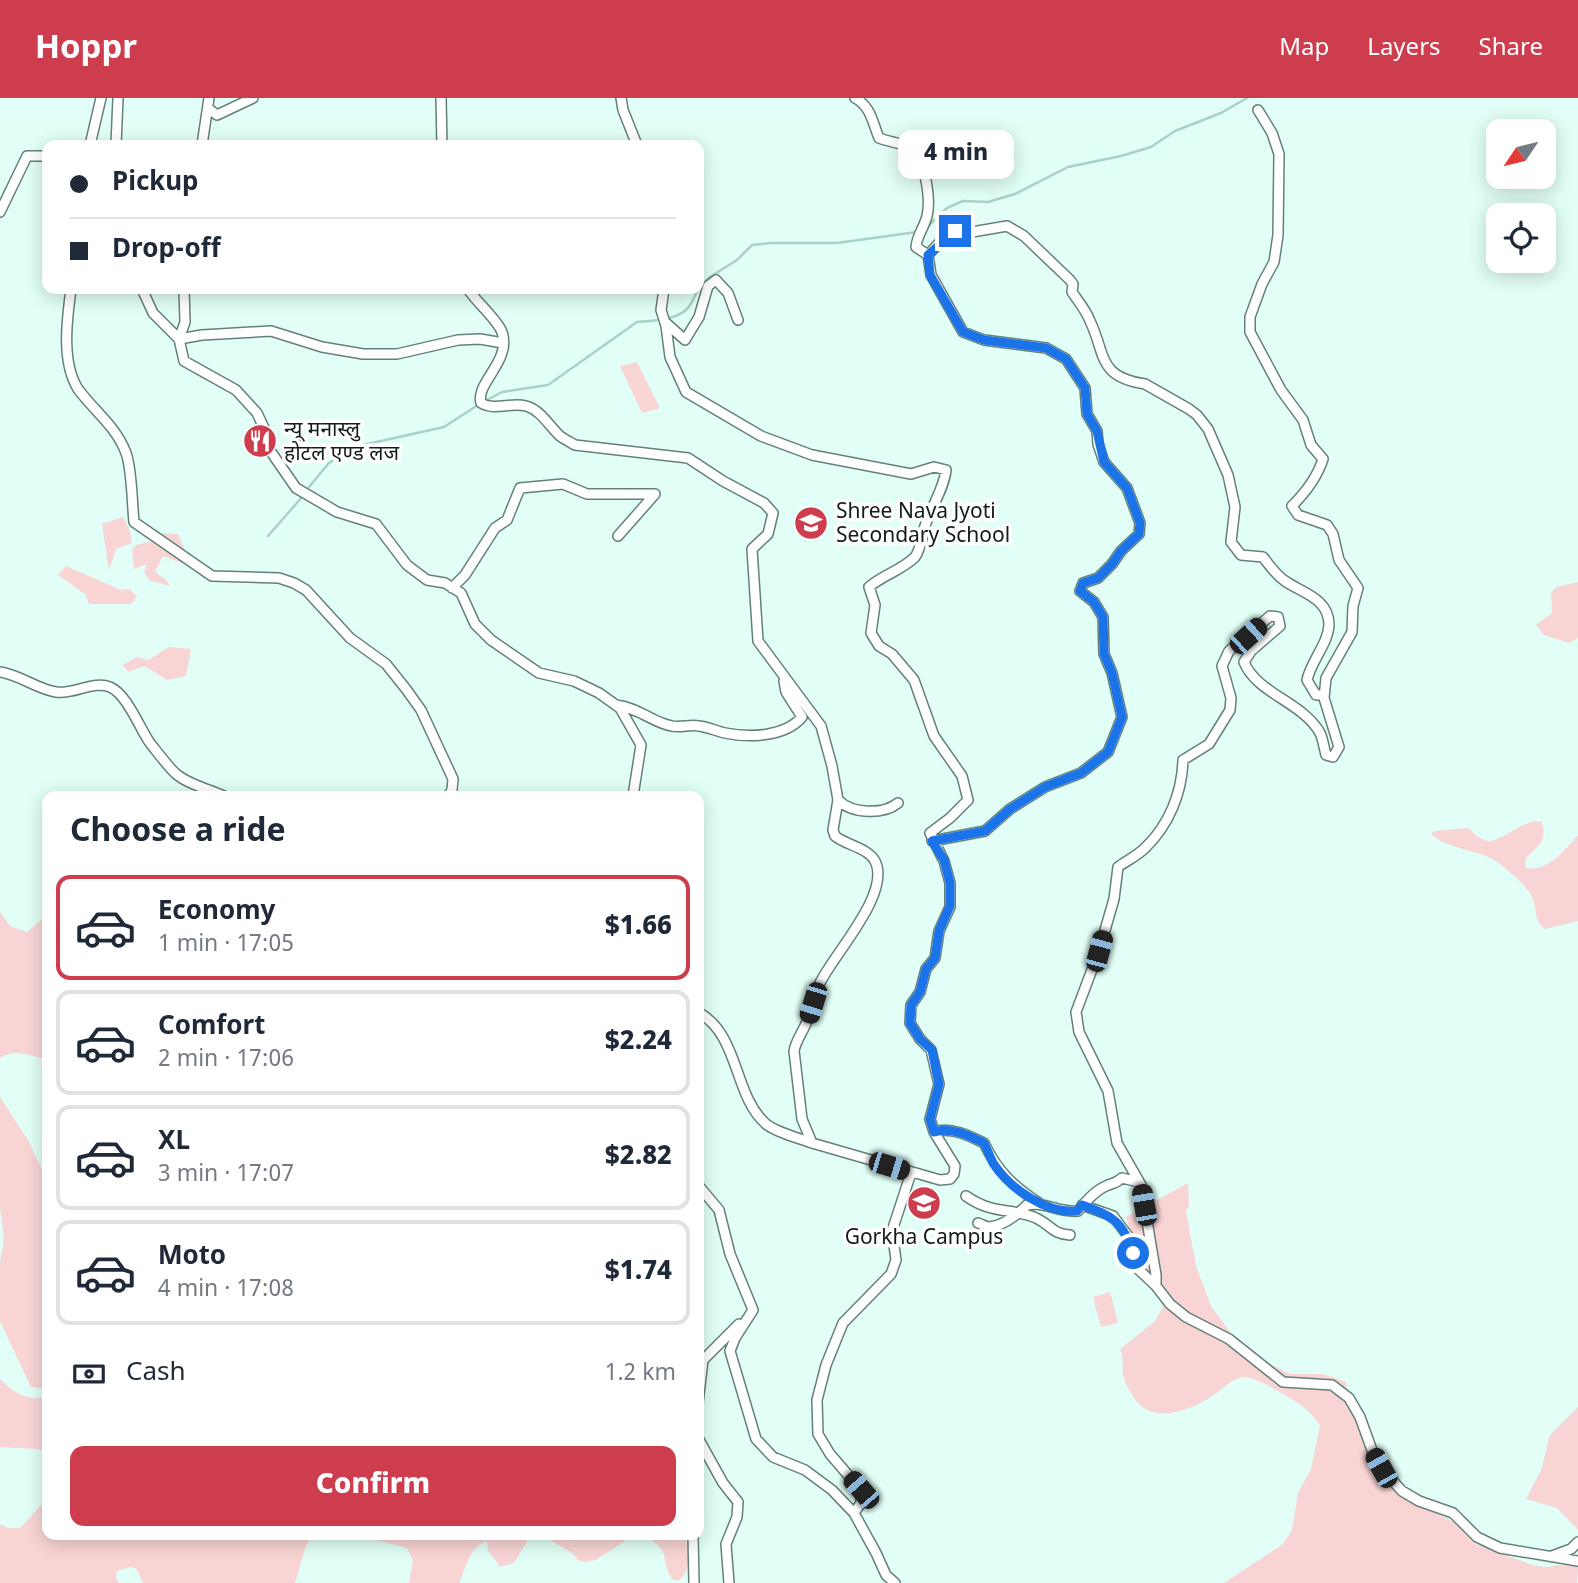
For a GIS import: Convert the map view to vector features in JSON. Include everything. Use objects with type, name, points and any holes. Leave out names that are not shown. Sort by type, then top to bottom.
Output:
[{"type":"street","points":[[91,140],[101,98]]},
{"type":"street","points":[[117,140],[118,98]]},
{"type":"street","points":[[203,140],[209,98]]},
{"type":"street","points":[[209,109],[217,115],[253,98]]},
{"type":"street","points":[[441,98],[442,140]]},
{"type":"street","points":[[621,98],[635,140]]},
{"type":"street","points":[[855,98],[862,101],[869,111],[879,138],[908,146],[917,153],[928,196],[927,217],[917,237],[916,247],[928,255]]},
{"type":"street","points":[[1156,1286],[1139,1182],[1117,1143],[1108,1091],[1079,1032],[1076,1012],[1099,951],[1114,899],[1118,867],[1145,848],[1169,817],[1179,794],[1183,760],[1209,744],[1230,710],[1231,698],[1222,666],[1229,651],[1270,616],[1278,617],[1280,626],[1251,651],[1244,662],[1249,674],[1310,720],[1321,735],[1326,755],[1333,757],[1339,747],[1324,695],[1326,678],[1352,632],[1353,606],[1358,588],[1339,560],[1334,534],[1327,525],[1318,519],[1298,515],[1292,506],[1318,473],[1323,459],[1311,445],[1303,421],[1281,390],[1250,332],[1250,317],[1262,284],[1274,262],[1278,235],[1279,154],[1272,133],[1258,110]]},
{"type":"street","points":[[0,212],[27,156],[42,156]]},
{"type":"street","points":[[928,255],[955,231],[972,232],[1007,226],[1024,236],[1073,284],[1072,292],[1091,322],[1100,354],[1113,373],[1145,384],[1197,415],[1208,429],[1228,475],[1235,507],[1231,535],[1235,549],[1241,555],[1263,557],[1287,582],[1315,597],[1326,614],[1329,624],[1307,680],[1316,695],[1324,695]]},
{"type":"street","points":[[928,255],[930,275],[963,332],[984,340],[1046,348],[1066,359],[1085,388],[1087,414],[1097,431],[1104,462],[1127,488],[1140,523],[1139,534],[1098,578],[1083,583],[1080,591],[1094,602],[1103,617],[1104,654],[1112,673],[1122,717],[1108,752],[1081,773],[1045,787],[1010,809],[985,831],[932,841]]},
{"type":"street","points":[[665,322],[685,340],[699,317],[708,286],[716,280],[728,293],[738,320]]},
{"type":"street","points":[[71,294],[67,341],[69,367],[78,388],[112,426],[127,454],[134,522],[212,576],[279,578],[306,590],[350,638],[386,664],[421,710],[453,779],[451,791]]},
{"type":"street","points":[[144,294],[153,313],[179,339],[184,360],[236,390],[257,413],[270,449],[296,488],[337,512],[376,524],[407,565],[427,580],[446,583],[461,593],[475,624],[491,640],[539,673],[574,681],[620,708],[641,745],[634,791]]},
{"type":"street","points":[[179,339],[185,322],[184,294]]},
{"type":"street","points":[[472,294],[502,331],[501,355],[479,396],[485,406],[528,406],[544,417],[560,436],[575,445],[629,453],[688,457],[723,481],[764,503],[772,513],[768,534],[752,549],[758,640],[821,726],[838,800],[832,830],[835,836],[875,860],[878,883],[854,933],[819,984],[807,1022],[796,1043],[794,1051],[802,1119],[812,1143]]},
{"type":"street","points":[[664,294],[662,310],[670,357],[687,392],[761,436],[812,455],[911,474],[934,467],[946,470],[945,482],[932,506],[917,554],[905,565],[869,587],[875,605],[871,633],[879,646],[892,654],[914,680],[934,736],[962,776],[968,800],[930,833],[944,860],[950,883],[950,906],[939,931],[935,958],[926,969],[920,992],[911,1005],[910,1023],[920,1039],[932,1050],[939,1084],[930,1119],[934,1132],[955,1166],[954,1174],[950,1179],[940,1180],[911,1173],[812,1143],[768,1125],[752,1106],[725,1041],[704,1015]]},
{"type":"street","points":[[179,339],[271,331],[322,347],[363,354],[397,354],[458,340],[480,339],[503,343]]},
{"type":"street","points":[[452,588],[465,575],[495,528],[507,520],[520,488],[562,484],[587,494],[655,494],[618,536]]},
{"type":"street","points":[[0,672],[57,692],[77,691],[97,685],[111,687],[145,731],[148,741],[175,773],[212,791]]},
{"type":"street","points":[[616,705],[643,712],[674,727],[696,725],[728,734],[768,735],[797,723],[802,717],[786,692],[783,676]]},
{"type":"street","points":[[838,800],[844,806],[867,811],[890,810],[898,803]]},
{"type":"street","points":[[934,1132],[940,1129],[950,1131],[984,1143],[994,1164],[1011,1184],[1039,1203],[1056,1210],[1077,1211],[1106,1186],[1115,1185],[1122,1178],[1139,1182]]},
{"type":"street","points":[[854,1513],[861,1503],[861,1490],[830,1454],[818,1434],[817,1400],[826,1365],[843,1323],[891,1274],[896,1260],[892,1231],[911,1173]]},
{"type":"street","points":[[704,1192],[719,1210],[730,1254],[752,1310]]},
{"type":"street","points":[[967,1196],[981,1206],[1019,1213],[1045,1222],[1058,1235],[1070,1235]]},
{"type":"street","points":[[978,1223],[988,1227],[1009,1220],[1027,1205],[1039,1203]]},
{"type":"street","points":[[1082,1205],[1113,1216],[1128,1236],[1138,1269],[1170,1304],[1186,1317],[1229,1339],[1283,1382],[1332,1385],[1349,1398],[1360,1417],[1381,1468],[1402,1491],[1419,1501],[1453,1513],[1477,1537],[1500,1548],[1578,1561]]},
{"type":"street","points":[[752,1310],[734,1338],[730,1350],[756,1439],[773,1457],[805,1470],[832,1490],[854,1513],[886,1575],[895,1583]]},
{"type":"street","points":[[704,1359],[752,1310]]},
{"type":"street","points":[[704,1449],[723,1483],[738,1502],[737,1517],[726,1545],[729,1583]]},
{"type":"street","points":[[693,1540],[694,1583]]},
{"type":"street","points":[[1550,1557],[1571,1549],[1578,1542]]},
{"type":"shaded area","points":[[637,362],[660,408],[642,413],[620,366]]},
{"type":"shaded area","points":[[123,517],[132,543],[116,549],[109,570],[102,524]]},
{"type":"shaded area","points":[[163,533],[178,534],[184,548],[182,563],[163,556],[155,572],[170,586],[149,580],[144,572],[147,564],[134,569],[132,550],[136,545],[149,542]]},
{"type":"shaded area","points":[[66,566],[121,590],[130,589],[137,597],[131,604],[89,604],[85,594],[58,575]]},
{"type":"shaded area","points":[[1578,582],[1578,638],[1569,643],[1544,635],[1536,625],[1552,613],[1551,593],[1556,587]]},
{"type":"shaded area","points":[[169,647],[191,649],[186,676],[167,680],[144,666],[129,672],[122,665],[137,657],[148,660]]},
{"type":"shaded area","points":[[1535,821],[1542,822],[1543,836],[1540,844],[1525,861],[1526,868],[1542,867],[1549,863],[1578,835],[1578,921],[1545,929],[1538,921],[1531,895],[1521,882],[1500,864],[1483,855],[1447,844],[1431,834],[1434,831],[1468,828],[1489,842]]},
{"type":"shaded area","points":[[0,912],[10,926],[27,932],[42,919],[42,1058],[17,1053],[0,1058]]},
{"type":"shaded area","points":[[0,1097],[28,1140],[42,1169],[42,1388],[31,1387],[0,1321],[0,1262],[4,1239],[0,1208]]},
{"type":"shaded area","points":[[1188,1183],[1189,1205],[1186,1211],[1196,1266],[1211,1306],[1233,1336],[1270,1364],[1290,1374],[1323,1374],[1346,1382],[1348,1402],[1385,1480],[1424,1508],[1454,1522],[1475,1544],[1536,1566],[1578,1566],[1577,1583],[1224,1583],[1283,1544],[1292,1530],[1298,1493],[1311,1469],[1320,1425],[1301,1405],[1257,1380],[1244,1377],[1195,1406],[1175,1412],[1164,1413],[1146,1409],[1129,1390],[1123,1375],[1120,1349],[1154,1322],[1164,1305],[1159,1287],[1139,1259],[1126,1217]]},
{"type":"shaded area","points":[[1110,1292],[1118,1323],[1101,1327],[1093,1297]]},
{"type":"shaded area","points":[[0,1379],[21,1395],[42,1398],[42,1450],[0,1447]]},
{"type":"shaded area","points":[[1578,1407],[1578,1530],[1557,1508],[1526,1499],[1541,1470],[1550,1435]]},
{"type":"shaded area","points":[[42,1504],[42,1540],[310,1540],[306,1545],[295,1583],[143,1583],[136,1568],[130,1567],[117,1571],[116,1578],[119,1583],[0,1583],[0,1524],[8,1528],[20,1528]]},
{"type":"shaded area","points":[[376,1540],[528,1540],[514,1563],[500,1567],[488,1551],[487,1541],[481,1544],[466,1564],[459,1583],[409,1583],[413,1561],[407,1548]]},
{"type":"shaded area","points":[[550,1540],[626,1540],[596,1560],[579,1561],[572,1553]]},
{"type":"shaded area","points":[[685,1540],[688,1566],[678,1581],[672,1579],[662,1550],[653,1541]]},
{"type":"waterway","points":[[926,228],[947,208],[963,201],[988,202],[1015,194],[1068,167],[1151,147],[1175,131],[1221,113],[1247,98]]},
{"type":"waterway","points":[[704,282],[737,260],[752,245],[837,243],[917,232]]},
{"type":"waterway","points":[[309,487],[329,463],[354,447],[444,427],[502,392],[548,385],[637,322],[664,319],[682,313],[696,294]]},
{"type":"waterway","points":[[268,536],[302,497]]},
{"type":"place","name":"न्यू मनास्लु होटल एण्ड लज","points":[[260,441]]},
{"type":"place","name":"Shree Nava Jyoti Secondary School","points":[[811,523]]},
{"type":"place","name":"Gorkha Campus","points":[[924,1203]]},
{"type":"route","points":[[955,231],[928,255],[930,275],[963,332],[984,340],[1046,348],[1066,359],[1085,388],[1087,414],[1097,431],[1104,462],[1127,488],[1140,523],[1139,534],[1098,578],[1083,583],[1080,591],[1094,602],[1103,617],[1104,654],[1112,673],[1122,717],[1108,752],[1081,773],[1045,787],[1010,809],[985,831],[932,841],[944,860],[950,883],[950,906],[939,931],[935,958],[926,969],[920,992],[911,1005],[910,1023],[920,1039],[932,1050],[939,1084],[930,1119],[934,1132],[940,1129],[950,1131],[984,1143],[994,1164],[1011,1184],[1039,1203],[1069,1212],[1077,1211],[1082,1205],[1113,1216],[1128,1236],[1133,1253]]}]
